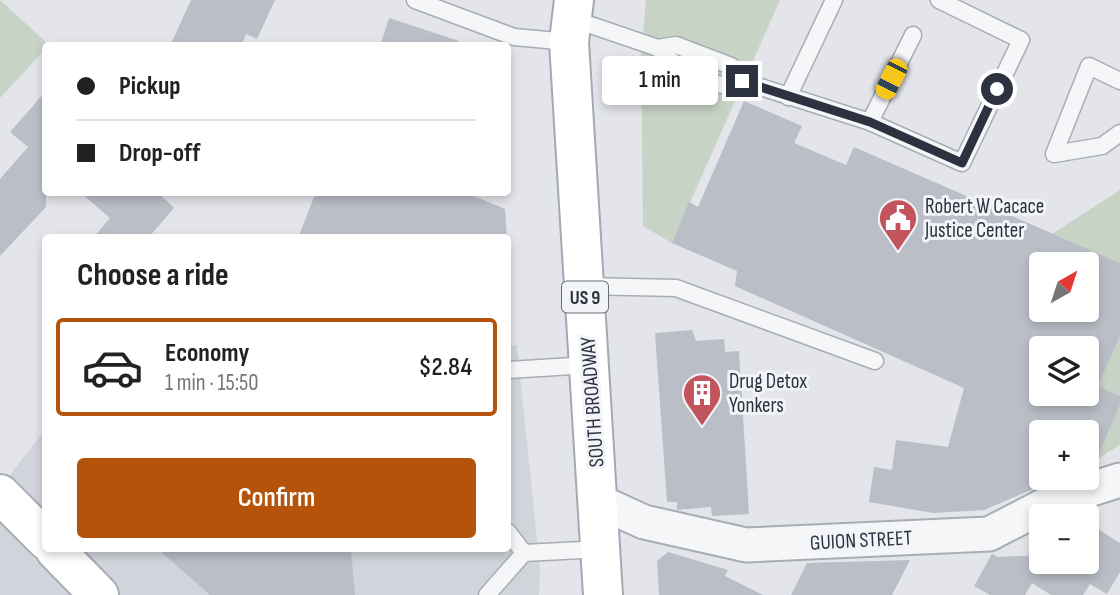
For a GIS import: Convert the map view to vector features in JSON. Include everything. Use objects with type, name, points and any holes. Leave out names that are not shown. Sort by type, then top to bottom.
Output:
[{"type":"main road","name":"SOUTH BROADWAY","points":[[572,20],[584,286],[603,595]]},
{"type":"main road","points":[[0,494],[42,536]]},
{"type":"main road","points":[[57,552],[99,595]]},
{"type":"street","name":"GUION STREET","points":[[598,501],[644,522],[746,545],[772,544],[989,534],[1052,502],[1120,480]]},
{"type":"lane","points":[[415,0],[514,37],[572,20],[658,48],[676,45],[731,66],[742,81],[870,122],[962,163],[1021,40],[939,0]]},
{"type":"lane","points":[[788,97],[834,0]]},
{"type":"lane","points":[[870,122],[913,36]]},
{"type":"lane","points":[[1120,81],[1089,66],[1054,154],[1102,146],[1120,133]]},
{"type":"lane","points":[[584,286],[676,288],[875,361]]},
{"type":"lane","points":[[511,370],[589,365]]},
{"type":"lane","points":[[511,536],[524,553]]},
{"type":"lane","points":[[487,595],[524,553],[601,549]]},
{"type":"shaded area","points":[[517,345],[540,569],[539,595],[0,595],[0,488],[42,433],[42,552],[511,552],[511,346]]},
{"type":"green space","points":[[0,0],[46,42],[42,42],[42,53],[0,98]]},
{"type":"green space","points":[[646,0],[780,0],[672,243],[643,226],[641,58]]},
{"type":"green space","points":[[1120,190],[1120,263],[1052,234]]},
{"type":"green space","points":[[1120,336],[1120,396],[1099,386]]},
{"type":"green space","points":[[1120,405],[1120,445],[1099,458]]},
{"type":"building","points":[[191,0],[275,0],[257,39],[246,34],[243,42],[172,42]]},
{"type":"building","points":[[389,18],[459,41],[459,42],[381,42]]},
{"type":"building","points":[[42,96],[42,196],[46,196],[46,207],[0,256],[0,179],[28,147],[10,132]]},
{"type":"building","points":[[744,101],[802,126],[794,143],[846,165],[854,147],[1095,252],[1029,252],[1029,322],[1099,322],[1099,254],[1120,263],[1120,336],[1099,384],[1099,336],[1029,336],[1029,406],[1099,406],[1099,386],[1120,396],[1120,405],[1099,453],[1099,420],[1029,420],[1031,490],[984,510],[933,513],[869,502],[874,467],[892,470],[896,440],[948,447],[964,388],[735,286],[737,271],[672,243],[689,202],[698,207]]},
{"type":"building","points":[[85,196],[161,196],[174,208],[151,234],[96,234],[110,218]]},
{"type":"building","points":[[314,196],[474,196],[505,209],[507,234],[300,234]]},
{"type":"building","name":"Drug Detox Yonkers","points":[[692,330],[696,341],[724,339],[725,352],[739,351],[749,514],[712,516],[711,507],[677,510],[677,502],[667,502],[655,333]]},
{"type":"building","points":[[1099,530],[1120,543],[1120,572],[1107,594],[1090,584],[1083,595],[1051,595],[1032,583],[1025,595],[990,595],[974,586],[992,554],[998,557],[1029,556],[1029,574],[1099,574]]},
{"type":"building","points":[[161,552],[351,552],[355,595],[210,595]]},
{"type":"building","points":[[668,552],[728,570],[725,576],[763,595],[659,595],[657,561]]},
{"type":"building","points":[[910,560],[892,595],[791,595],[807,563]]},
{"type":"place","name":"Robert W Cacace Justice Center","points":[[898,252]]},
{"type":"place","name":"Drug Detox Yonkers","points":[[702,427]]},
{"type":"route","points":[[742,81],[870,122],[962,163],[997,89]]}]
